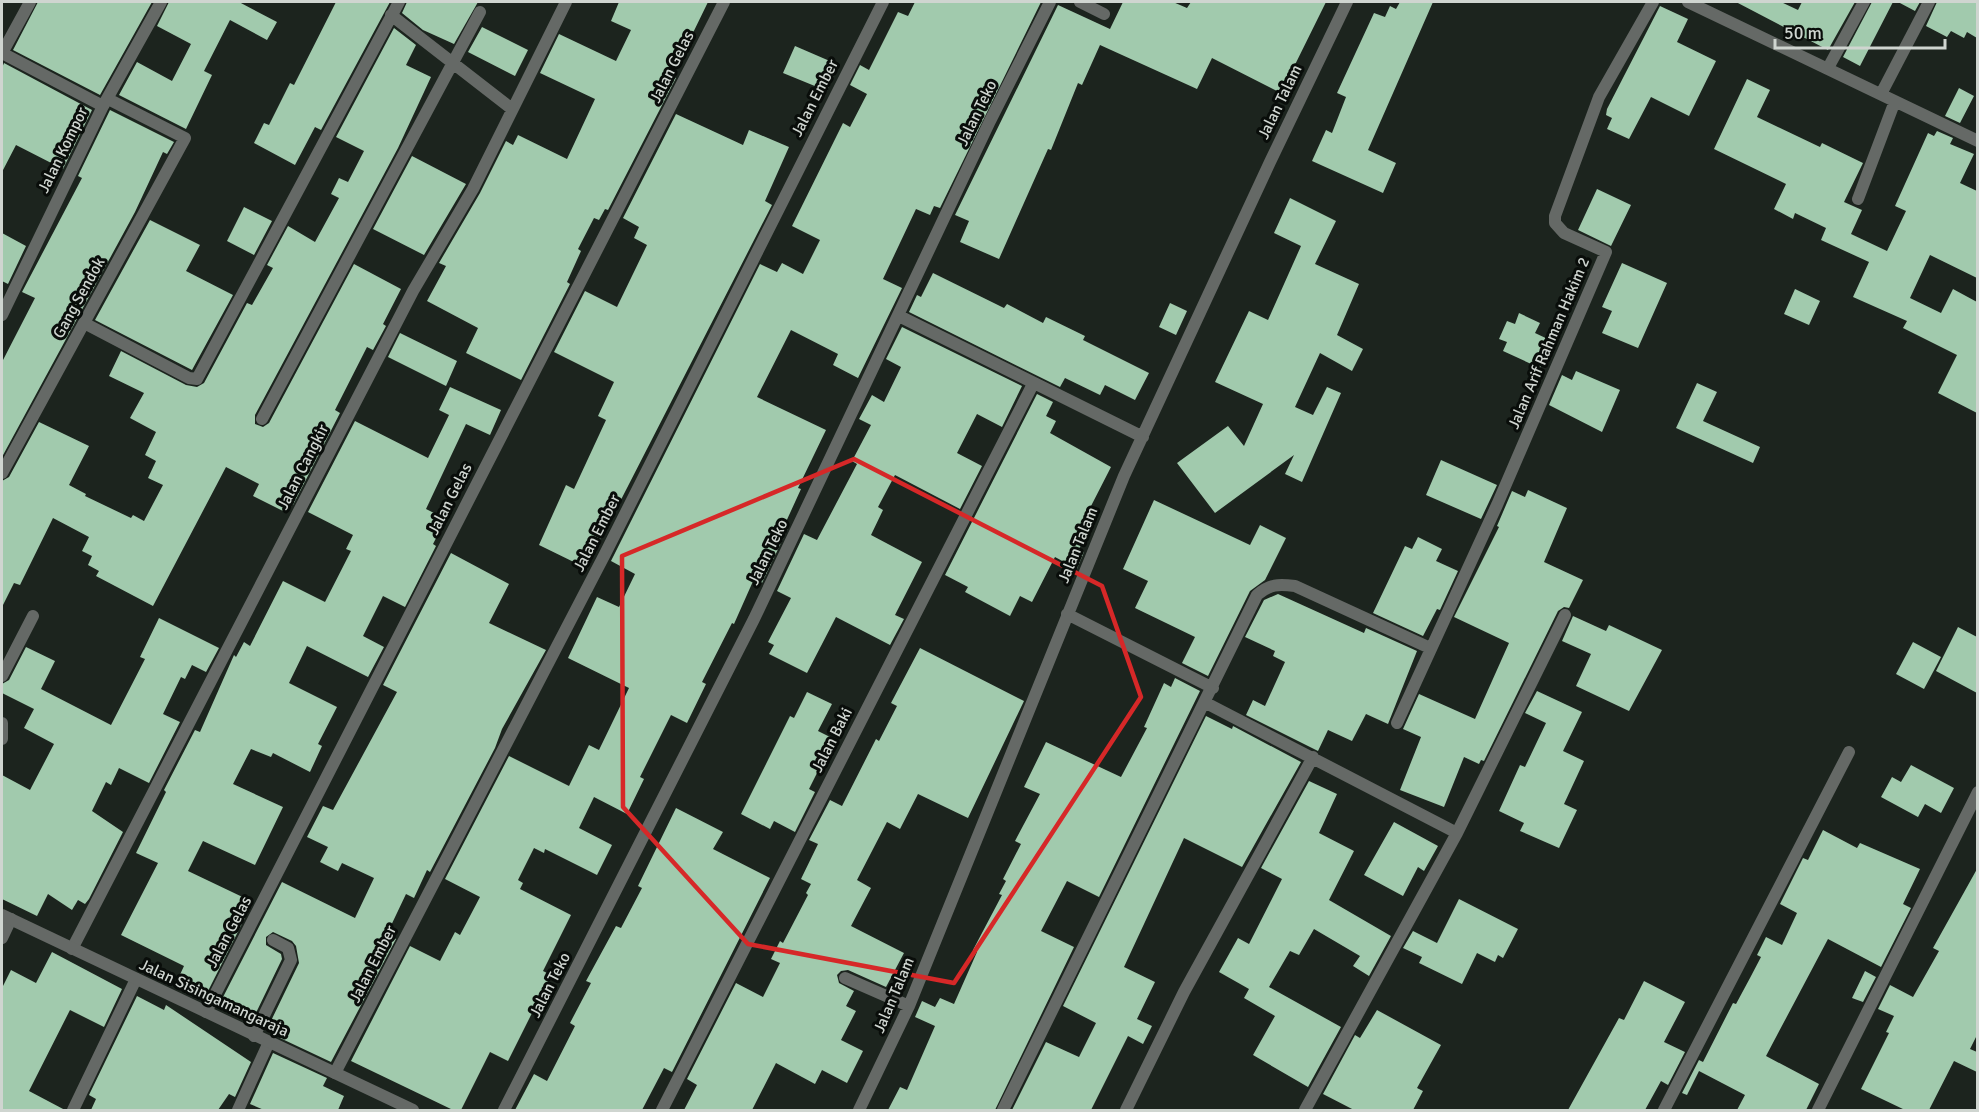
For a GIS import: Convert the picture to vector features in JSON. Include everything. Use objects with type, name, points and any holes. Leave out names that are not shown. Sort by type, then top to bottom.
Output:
[{"type":"street","points":[[30,2],[2,53],[105,102]]},
{"type":"street","name":"Jalan Kompor","points":[[2,315],[105,102],[160,2]]},
{"type":"street","points":[[84,323],[189,378],[197,379],[399,2]]},
{"type":"street","name":"Jalan Cangkir","points":[[72,949],[412,291],[473,189],[566,2]]},
{"type":"street","name":"Jalan Gelas","points":[[206,1012],[724,2]]},
{"type":"street","name":"Jalan Ember","points":[[335,1073],[599,565],[880,2]]},
{"type":"street","name":"Jalan Teko","points":[[504,1110],[754,619],[990,121],[1050,2]]},
{"type":"street","points":[[1080,2],[1104,14]]},
{"type":"street","name":"Jalan Talam","points":[[860,1110],[909,1006],[1124,476],[1347,2]]},
{"type":"street","name":"Jalan Arif Rahman Hakim 2","points":[[1398,723],[1430,648],[1497,505],[1606,252],[1564,233],[1555,223],[1555,216],[1599,97],[1653,2]]},
{"type":"street","points":[[1688,2],[1708,6],[1977,141]]},
{"type":"street","points":[[1828,68],[1864,2]]},
{"type":"street","points":[[1881,94],[1929,2]]},
{"type":"street","points":[[262,419],[480,12]]},
{"type":"street","points":[[391,15],[512,109]]},
{"type":"street","points":[[1858,199],[1895,101]]},
{"type":"street","name":"Gang Sendok","points":[[2,473],[185,138],[105,102]]},
{"type":"street","points":[[899,316],[1143,437]]},
{"type":"street","name":"Jalan Baki","points":[[662,1110],[1033,384]]},
{"type":"street","points":[[1003,1110],[1206,703],[1257,595],[1266,587],[1278,583],[1295,586],[1430,648]]},
{"type":"street","points":[[1068,614],[1213,688]]},
{"type":"street","points":[[1305,1110],[1457,833],[1565,615]]},
{"type":"street","points":[[2,676],[33,616]]},
{"type":"street","points":[[1206,703],[1457,833]]},
{"type":"street","points":[[2,723],[2,739]]},
{"type":"street","points":[[1664,1110],[1850,752]]},
{"type":"street","points":[[1126,1110],[1184,992],[1313,757]]},
{"type":"street","points":[[1818,1110],[1977,792]]},
{"type":"street","points":[[2,938],[6,917]]},
{"type":"street","name":"Jalan Sisingamangaraja","points":[[6,917],[406,1109]]},
{"type":"street","points":[[255,1035],[291,960],[288,948],[273,940]]},
{"type":"street","points":[[845,978],[909,1006]]},
{"type":"street","points":[[73,1110],[136,979]]},
{"type":"street","points":[[238,1110],[269,1042]]},
{"type":"highlighted area","points":[[854,459],[1102,586],[1141,697],[954,983],[748,944],[623,807],[622,556]]},
{"type":"building","points":[[38,2],[152,2],[100,95],[13,50]]},
{"type":"building","points":[[169,2],[239,2],[277,22],[267,40],[230,20],[204,71],[212,75],[186,129],[119,95],[137,62],[172,81],[191,44],[157,26]]},
{"type":"building","points":[[336,2],[390,2],[321,130],[315,127],[295,165],[254,143],[264,123],[269,125],[290,83],[294,85]]},
{"type":"building","points":[[407,2],[478,2],[454,44],[423,30],[402,13]]},
{"type":"building","points":[[619,2],[708,2],[689,41],[682,38],[666,73],[676,78],[608,210],[605,209],[599,220],[594,218],[578,249],[581,251],[567,282],[570,284],[521,380],[466,353],[478,328],[427,301],[446,266],[439,263],[480,193],[506,141],[513,145],[518,135],[567,159],[595,99],[540,73],[559,34],[616,61],[631,30],[611,21]]},
{"type":"building","points":[[915,2],[1041,2],[940,208],[934,206],[930,215],[916,209],[883,279],[902,288],[858,378],[833,365],[838,354],[791,330],[757,397],[826,430],[798,488],[801,489],[785,524],[789,526],[762,583],[754,579],[734,624],[732,623],[702,682],[706,684],[687,723],[671,715],[640,777],[644,779],[627,814],[594,797],[579,828],[612,845],[597,875],[545,849],[544,853],[534,848],[518,880],[523,883],[520,889],[571,915],[543,971],[551,975],[508,1061],[490,1052],[461,1110],[453,1110],[351,1061],[410,946],[440,961],[455,932],[460,935],[480,897],[445,879],[509,756],[569,786],[589,745],[599,750],[629,688],[568,658],[597,597],[619,607],[635,574],[611,561],[760,264],[777,272],[782,263],[803,274],[820,240],[792,226],[843,123],[850,127],[867,94],[850,85],[860,65],[869,70],[898,12],[908,16]]},
{"type":"building","points":[[1123,2],[1173,2],[1187,8],[1191,2],[1326,2],[1281,93],[1212,58],[1197,89],[1100,45],[1082,85],[1078,83],[1051,150],[1048,149],[999,259],[960,242],[969,221],[955,215],[1058,5],[1110,29]]},
{"type":"building","points":[[1400,2],[1433,2],[1368,150],[1396,163],[1383,193],[1312,161],[1326,130],[1332,133],[1346,97],[1337,93],[1374,13],[1385,17],[1390,6],[1396,9]]},
{"type":"building","points":[[1736,2],[1781,2],[1798,10],[1802,2],[1855,2],[1828,50]]},
{"type":"building","points":[[1872,2],[1893,2],[1860,66],[1843,57]]},
{"type":"building","points":[[1898,2],[1920,2],[1915,11]]},
{"type":"building","points":[[1937,2],[1977,2],[1977,38],[1967,32],[1964,38],[1951,31],[1947,37],[1926,26]]},
{"type":"building","points":[[1660,6],[1688,19],[1677,42],[1716,61],[1689,116],[1651,97],[1629,139],[1607,129],[1612,118],[1606,115],[1607,109]]},
{"type":"building","points":[[482,27],[528,50],[515,76],[468,52]]},
{"type":"building","points":[[394,28],[416,45],[406,65],[431,77],[398,148],[255,415],[255,424],[263,427],[269,423],[354,264],[401,289],[383,324],[386,326],[373,350],[367,347],[335,410],[340,413],[293,505],[290,504],[285,512],[253,496],[259,484],[226,467],[153,606],[96,576],[99,571],[88,565],[92,556],[82,551],[89,537],[53,518],[20,585],[14,583],[2,607],[2,481],[9,477],[39,422],[89,446],[69,485],[86,494],[85,496],[131,518],[133,515],[144,521],[163,485],[148,478],[156,461],[145,455],[156,432],[130,418],[144,393],[109,376],[121,351],[186,385],[197,387],[204,383],[247,303],[252,305],[273,268],[267,265],[288,226],[315,242],[339,198],[331,194],[339,178],[348,182],[364,151],[336,137]]},
{"type":"building","points":[[795,46],[839,65],[827,91],[783,73]]},
{"type":"building","points":[[4,63],[92,110],[63,169],[16,145],[2,172],[2,68]]},
{"type":"building","points":[[1747,79],[1770,90],[1757,117],[1820,147],[1822,143],[1863,163],[1844,202],[1862,210],[1851,234],[1887,251],[1906,211],[1895,206],[1928,133],[1934,136],[1937,131],[1953,138],[1950,144],[1974,154],[1960,183],[1977,191],[1977,278],[1930,255],[1910,298],[1941,313],[1953,289],[1977,302],[1977,413],[1938,393],[1957,355],[1903,328],[1907,321],[1853,297],[1869,262],[1821,240],[1826,228],[1795,213],[1793,219],[1774,209],[1786,184],[1714,149]]},
{"type":"building","points":[[1959,88],[1974,96],[1960,123],[1945,116]]},
{"type":"building","points":[[110,110],[174,142],[167,154],[163,152],[135,212],[2,457],[2,362],[35,298],[22,292],[82,178],[78,176]]},
{"type":"building","points":[[676,114],[743,145],[749,130],[789,147],[765,201],[772,205],[586,568],[539,545],[566,485],[574,489],[606,420],[598,416],[614,382],[554,352],[585,291],[617,307],[647,245],[634,238],[639,227],[623,218]]},
{"type":"building","points":[[412,156],[466,184],[424,255],[373,229]]},
{"type":"building","points":[[1597,189],[1631,205],[1611,246],[1578,230]]},
{"type":"building","points":[[1290,198],[1336,221],[1315,264],[1359,284],[1337,335],[1363,349],[1352,371],[1320,353],[1295,407],[1313,415],[1327,387],[1341,393],[1302,482],[1285,474],[1294,455],[1215,513],[1177,463],[1228,426],[1244,446],[1263,404],[1215,382],[1249,311],[1268,320],[1301,246],[1274,233]]},
{"type":"building","points":[[244,207],[272,221],[254,255],[227,241]]},
{"type":"building","points":[[150,220],[200,245],[186,271],[233,295],[192,370],[95,320]]},
{"type":"building","points":[[2,233],[26,246],[8,284],[2,281]]},
{"type":"building","points":[[1622,263],[1667,283],[1638,348],[1602,333],[1612,311],[1602,307]]},
{"type":"building","points":[[933,273],[1004,308],[1007,304],[1043,323],[1046,317],[1085,336],[1083,340],[1149,373],[1135,400],[1105,385],[1100,395],[1065,378],[1060,387],[909,312],[917,295],[921,297]]},
{"type":"building","points":[[1795,289],[1820,301],[1809,325],[1784,314]]},
{"type":"building","points":[[1170,303],[1187,311],[1176,335],[1159,327]]},
{"type":"building","points":[[1519,313],[1540,323],[1535,333],[1552,341],[1540,368],[1503,351],[1507,342],[1499,339],[1507,321],[1515,324]]},
{"type":"building","points":[[902,327],[1022,386],[1002,427],[977,414],[957,453],[982,466],[960,509],[895,475],[878,507],[883,510],[871,535],[922,562],[895,615],[904,619],[890,645],[836,617],[807,673],[769,654],[774,645],[768,642],[791,598],[777,591],[804,534],[817,540],[857,464],[852,461],[871,425],[859,419],[872,395],[884,402],[901,367],[886,359]]},
{"type":"building","points":[[400,333],[457,361],[446,386],[388,357]]},
{"type":"building","points":[[1576,371],[1620,390],[1602,432],[1549,405],[1562,375],[1572,380]]},
{"type":"building","points":[[1697,383],[1717,392],[1703,421],[1760,447],[1753,463],[1676,428]]},
{"type":"building","points":[[450,387],[501,410],[490,435],[466,424],[426,509],[446,519],[433,544],[436,546],[405,607],[383,596],[363,636],[384,647],[368,677],[307,646],[289,683],[337,707],[318,744],[322,746],[310,772],[273,753],[271,757],[251,749],[233,784],[283,807],[255,865],[203,841],[188,871],[253,902],[206,995],[177,981],[184,966],[121,935],[158,863],[136,853],[166,792],[164,790],[195,730],[200,732],[234,655],[236,657],[244,642],[250,646],[283,581],[325,602],[351,551],[346,549],[353,535],[308,512],[355,421],[428,458],[449,415],[439,410]]},
{"type":"building","points":[[1037,394],[1053,402],[1046,416],[1056,421],[1050,433],[1111,467],[1090,508],[1098,512],[1079,549],[1084,552],[1077,569],[1055,557],[1032,602],[1020,596],[1010,616],[965,592],[968,587],[945,575]]},
{"type":"building","points":[[1441,460],[1497,485],[1481,519],[1426,495]]},
{"type":"building","points":[[1528,490],[1567,508],[1544,562],[1583,580],[1569,608],[1564,607],[1558,611],[1484,761],[1481,760],[1479,764],[1464,757],[1444,807],[1400,790],[1421,737],[1403,729],[1419,694],[1475,719],[1509,643],[1454,617],[1499,527],[1497,526],[1512,491],[1525,497]]},
{"type":"building","points":[[1154,500],[1250,545],[1260,525],[1286,538],[1265,580],[1250,591],[1208,676],[1182,663],[1195,637],[1135,608],[1148,581],[1123,569]]},
{"type":"building","points":[[1418,537],[1442,549],[1436,561],[1458,571],[1440,610],[1437,609],[1423,636],[1373,613],[1405,546],[1412,549]]},
{"type":"building","points":[[451,553],[509,584],[489,623],[546,650],[502,729],[495,748],[430,872],[427,870],[414,898],[406,894],[387,934],[396,939],[331,1062],[280,1038],[283,1032],[269,1025],[299,963],[296,946],[292,941],[273,932],[266,937],[266,945],[281,954],[282,959],[254,1017],[221,1001],[282,882],[355,918],[374,878],[342,863],[338,871],[320,862],[328,847],[307,837],[323,806],[333,810],[397,692],[383,685]]},
{"type":"building","points":[[1278,594],[1364,633],[1366,628],[1417,651],[1388,724],[1366,714],[1352,741],[1328,730],[1318,751],[1246,715],[1253,700],[1265,706],[1285,662],[1273,656],[1275,651],[1245,637],[1264,600]]},
{"type":"building","points":[[1573,616],[1606,631],[1609,625],[1662,650],[1629,711],[1576,686],[1591,654],[1562,641]]},
{"type":"building","points":[[159,618],[219,648],[206,672],[192,665],[185,679],[181,677],[163,714],[180,722],[149,783],[119,768],[111,785],[106,782],[92,811],[123,832],[89,899],[85,904],[78,900],[72,910],[48,894],[37,916],[2,899],[2,775],[30,790],[54,744],[24,728],[34,709],[2,693],[2,684],[9,680],[26,647],[55,661],[41,689],[111,725],[145,659],[140,657]]},
{"type":"building","points":[[1958,627],[1977,637],[1977,693],[1936,671]]},
{"type":"building","points":[[1913,642],[1941,657],[1924,689],[1896,674]]},
{"type":"building","points":[[920,648],[1024,701],[968,818],[918,794],[900,829],[887,822],[857,880],[871,888],[851,926],[904,953],[886,987],[848,970],[841,971],[837,975],[839,983],[854,991],[846,1006],[856,1011],[841,1040],[863,1051],[847,1083],[822,1070],[815,1084],[776,1063],[752,1110],[684,1110],[697,1085],[687,1079],[736,983],[763,997],[780,963],[771,959],[780,941],[783,943],[808,895],[806,893],[811,884],[801,879],[818,844],[809,840],[830,800],[842,806],[876,739],[879,741],[897,706],[891,703]]},
{"type":"building","points":[[1175,678],[1200,691],[1099,897],[1067,881],[1041,931],[1074,947],[995,1110],[888,1110],[900,1087],[907,1090],[935,1026],[915,1017],[922,1001],[935,1007],[940,998],[954,1004],[977,952],[973,950],[1002,895],[999,894],[1006,881],[1003,879],[1021,844],[1015,841],[1040,794],[1024,787],[1046,742],[1121,777],[1147,728],[1144,727],[1164,683],[1171,687]]},
{"type":"building","points":[[1537,691],[1582,712],[1563,751],[1584,761],[1564,804],[1577,810],[1559,848],[1520,831],[1524,823],[1499,811],[1520,765],[1525,767],[1546,723],[1525,713]]},
{"type":"building","points":[[807,692],[832,704],[818,731],[834,739],[809,789],[815,792],[795,832],[774,821],[770,829],[741,814],[790,716],[794,718]]},
{"type":"building","points":[[1206,716],[1232,729],[1233,726],[1301,762],[1242,867],[1184,838],[1124,967],[1155,982],[1137,1019],[1152,1026],[1143,1044],[1128,1036],[1091,1110],[1012,1110],[1046,1042],[1079,1057],[1096,1023],[1063,1006]]},
{"type":"building","points":[[1911,765],[1954,788],[1941,813],[1925,804],[1918,817],[1881,797],[1892,777],[1901,782]]},
{"type":"building","points":[[1309,781],[1337,794],[1319,833],[1354,851],[1329,900],[1391,936],[1369,976],[1353,966],[1360,956],[1314,929],[1299,955],[1290,951],[1269,987],[1341,1027],[1308,1087],[1253,1055],[1275,1016],[1244,998],[1249,989],[1219,972],[1238,938],[1249,944],[1282,879],[1261,868]]},
{"type":"building","points":[[676,808],[723,832],[713,849],[770,878],[672,1072],[664,1068],[642,1110],[515,1110],[534,1074],[547,1081],[575,1026],[570,1023],[591,983],[586,981],[616,926],[621,928],[642,888],[638,886]]},
{"type":"building","points":[[1394,822],[1438,846],[1424,871],[1418,867],[1403,896],[1364,875]]},
{"type":"building","points":[[1823,830],[1857,848],[1860,843],[1920,869],[1903,904],[1911,908],[1881,967],[1828,939],[1766,1056],[1819,1084],[1806,1110],[1737,1110],[1745,1095],[1699,1071],[1687,1095],[1682,1093],[1699,1060],[1703,1062],[1733,1003],[1736,1004],[1750,978],[1761,957],[1757,955],[1766,937],[1782,945],[1797,913],[1780,904],[1803,858],[1808,860]]},
{"type":"building","points":[[1977,869],[1977,1035],[1970,1049],[1977,1052],[1977,1072],[1954,1061],[1929,1110],[1905,1110],[1861,1089],[1889,1033],[1886,1032],[1894,1016],[1878,1009],[1890,985],[1913,997],[1939,951],[1933,948]]},
{"type":"building","points":[[1459,899],[1518,929],[1503,958],[1498,955],[1495,962],[1477,953],[1462,984],[1419,963],[1422,957],[1403,948],[1413,931],[1437,943]]},
{"type":"building","points":[[52,952],[122,989],[104,1027],[70,1010],[29,1091],[65,1110],[2,1110],[2,988],[11,970],[36,983]]},
{"type":"building","points":[[1865,971],[1876,977],[1863,1002],[1852,998]]},
{"type":"building","points":[[1644,981],[1685,1002],[1664,1042],[1685,1052],[1668,1085],[1661,1081],[1645,1110],[1568,1110],[1619,1018],[1624,1020]]},
{"type":"building","points":[[137,996],[164,1010],[166,1005],[251,1062],[235,1097],[229,1094],[218,1110],[91,1110],[96,1099],[89,1095]]},
{"type":"building","points":[[1377,1010],[1441,1045],[1417,1088],[1423,1091],[1413,1110],[1354,1110],[1323,1094],[1355,1035],[1360,1038]]},
{"type":"building","points":[[273,1053],[327,1078],[323,1086],[344,1096],[338,1110],[264,1110],[250,1104]]}]
